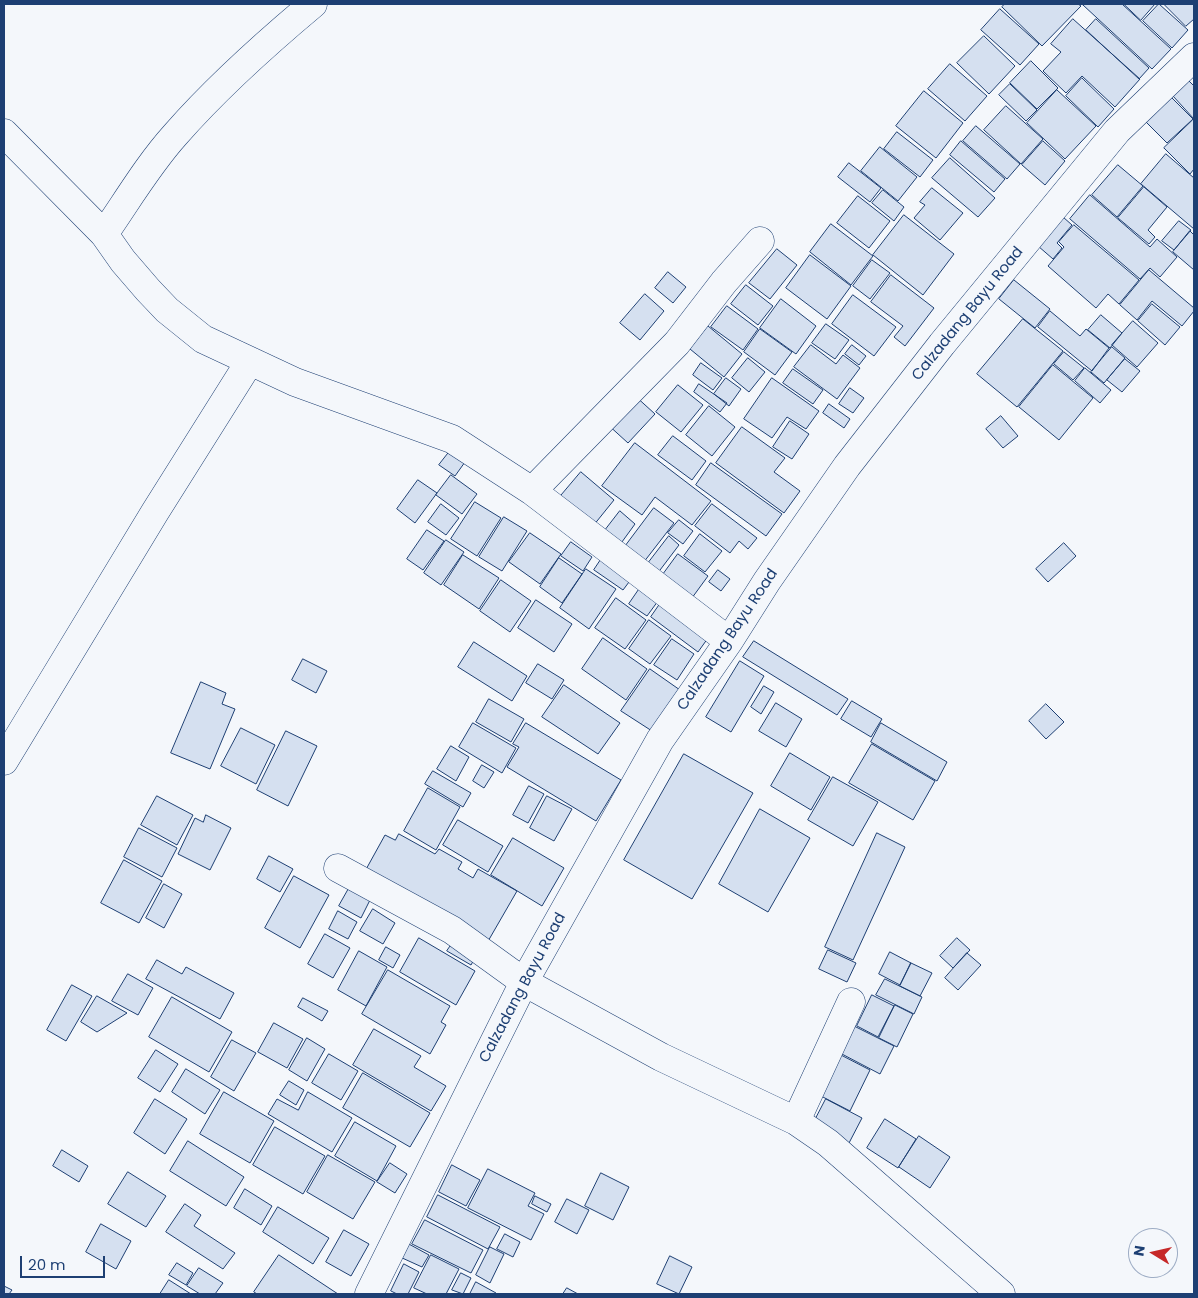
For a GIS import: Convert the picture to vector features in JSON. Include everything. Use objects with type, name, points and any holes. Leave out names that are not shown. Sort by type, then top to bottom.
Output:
[{"type":"street","points":[[104,234],[146,171],[174,136],[224,82],[313,4]]},
{"type":"street","name":"Calzadang Bayu Road","points":[[369,1294],[524,982],[660,740],[847,466],[942,344],[1117,131],[1194,57]]},
{"type":"street","points":[[4,133],[104,234],[123,262],[167,310],[203,339],[295,382],[452,439],[532,491],[729,641]]},
{"type":"street","points":[[532,491],[678,343],[724,282],[760,240]]},
{"type":"street","points":[[4,761],[250,361]]},
{"type":"street","points":[[338,868],[452,930],[524,982],[661,1057],[796,1121],[828,1143],[1001,1294]]},
{"type":"street","points":[[796,1121],[850,1002]]},
{"type":"building","points":[[1005,4],[1078,4],[1081,6],[1042,46],[1002,7]]},
{"type":"building","points":[[1084,4],[1122,4],[1171,49],[1152,69]]},
{"type":"building","points":[[1124,4],[1155,4],[1141,20]]},
{"type":"building","points":[[1159,4],[1188,30],[1172,48],[1143,21]]},
{"type":"building","points":[[1164,4],[1194,4],[1194,19],[1186,26]]},
{"type":"building","points":[[1000,9],[1039,44],[1020,65],[981,30]]},
{"type":"building","points":[[1073,19],[1140,79],[1115,107],[1082,76],[1066,93],[1043,71],[1061,52],[1051,44]]},
{"type":"building","points":[[1096,19],[1149,68],[1139,79],[1086,30]]},
{"type":"building","points":[[984,36],[1015,66],[989,94],[957,63]]},
{"type":"building","points":[[1031,61],[1058,88],[1037,109],[1010,83]]},
{"type":"building","points":[[950,64],[987,96],[965,121],[928,89]]},
{"type":"building","points":[[1082,78],[1114,109],[1098,127],[1066,96]]},
{"type":"building","points":[[1189,81],[1194,86],[1194,119],[1173,96]]},
{"type":"building","points":[[1010,84],[1037,110],[1026,121],[999,95]]},
{"type":"building","points":[[1057,90],[1096,126],[1065,159],[1027,123]]},
{"type":"building","points":[[924,91],[963,123],[936,158],[896,126]]},
{"type":"building","points":[[1170,96],[1193,119],[1167,143],[1145,121]]},
{"type":"building","points":[[1006,106],[1043,139],[1021,164],[984,130]]},
{"type":"building","points":[[1193,120],[1194,169],[1190,174],[1164,148]]},
{"type":"building","points":[[976,126],[1020,164],[1007,179],[963,141]]},
{"type":"building","points":[[897,132],[933,160],[920,177],[884,149]]},
{"type":"building","points":[[961,141],[1005,179],[994,192],[950,155]]},
{"type":"building","points":[[1043,141],[1065,161],[1045,185],[1022,165]]},
{"type":"building","points":[[880,147],[917,177],[898,201],[861,171]]},
{"type":"building","points":[[1166,154],[1194,178],[1194,229],[1141,184]]},
{"type":"building","points":[[950,158],[995,198],[978,217],[932,178]]},
{"type":"building","points":[[849,163],[881,188],[870,202],[838,177]]},
{"type":"building","points":[[1118,165],[1143,186],[1117,217],[1092,195]]},
{"type":"building","points":[[1144,187],[1167,207],[1148,230],[1155,237],[1149,244],[1118,218]]},
{"type":"building","points":[[932,188],[963,213],[940,240],[914,218],[925,205],[920,202]]},
{"type":"building","points":[[883,190],[904,207],[894,221],[872,203]]},
{"type":"building","points":[[1090,195],[1150,247],[1157,239],[1177,257],[1160,277],[1150,268],[1140,279],[1070,219]]},
{"type":"building","points":[[858,196],[890,221],[869,248],[837,223]]},
{"type":"building","points":[[904,215],[954,254],[923,295],[873,255]]},
{"type":"building","points":[[1063,217],[1072,225],[1057,243],[1062,248],[1053,259],[1038,246]]},
{"type":"building","points":[[1179,221],[1191,230],[1174,250],[1162,241]]},
{"type":"building","points":[[831,224],[873,256],[851,285],[810,252]]},
{"type":"building","points":[[1074,225],[1139,280],[1119,304],[1108,294],[1096,308],[1048,266],[1064,247],[1059,242]]},
{"type":"building","points":[[1190,231],[1194,235],[1194,270],[1173,252]]},
{"type":"building","points":[[777,249],[797,265],[770,299],[749,283]]},
{"type":"building","points":[[810,255],[851,286],[827,319],[786,288]]},
{"type":"building","points":[[872,260],[890,273],[870,299],[853,286]]},
{"type":"building","points":[[1149,270],[1194,308],[1194,311],[1182,326],[1152,301],[1137,320],[1120,305]]},
{"type":"building","points":[[668,272],[686,287],[673,303],[655,288]]},
{"type":"building","points":[[891,275],[934,308],[905,346],[894,337],[903,326],[871,302]]},
{"type":"building","points":[[1014,280],[1050,309],[1035,328],[999,299]]},
{"type":"building","points":[[746,285],[773,306],[758,325],[731,304]]},
{"type":"building","points":[[645,294],[664,311],[640,340],[620,323]]},
{"type":"building","points":[[853,295],[896,327],[874,356],[832,324]]},
{"type":"building","points":[[781,299],[816,326],[796,354],[760,328]]},
{"type":"building","points":[[1152,304],[1180,327],[1165,345],[1138,321]]},
{"type":"building","points":[[727,306],[758,329],[743,350],[711,327]]},
{"type":"building","points":[[1050,311],[1080,336],[1086,329],[1109,348],[1092,371],[1038,327]]},
{"type":"building","points":[[1101,315],[1122,333],[1110,348],[1088,330]]},
{"type":"building","points":[[1023,319],[1063,351],[1017,407],[977,374]]},
{"type":"building","points":[[1133,321],[1158,343],[1137,367],[1112,345]]},
{"type":"building","points":[[826,324],[849,340],[835,359],[812,343]]},
{"type":"building","points":[[708,326],[742,354],[724,377],[690,349]]},
{"type":"building","points":[[760,329],[792,352],[775,375],[744,352]]},
{"type":"building","points":[[811,345],[836,364],[843,355],[860,368],[837,399],[794,367]]},
{"type":"building","points":[[852,345],[866,356],[859,365],[845,354]]},
{"type":"building","points":[[1112,347],[1125,358],[1104,383],[1091,372]]},
{"type":"building","points":[[1064,352],[1084,368],[1073,380],[1054,364]]},
{"type":"building","points":[[748,358],[765,372],[749,392],[732,378]]},
{"type":"building","points":[[1125,359],[1140,371],[1122,392],[1107,380]]},
{"type":"building","points":[[701,363],[722,378],[713,390],[693,375]]},
{"type":"building","points":[[1053,365],[1093,398],[1059,440],[1019,407]]},
{"type":"building","points":[[1085,368],[1111,390],[1100,403],[1075,381]]},
{"type":"building","points":[[793,369],[823,390],[813,404],[783,383]]},
{"type":"building","points":[[726,378],[741,389],[729,406],[714,394]]},
{"type":"building","points":[[772,378],[819,411],[806,429],[787,417],[772,438],[744,419]]},
{"type":"building","points":[[699,384],[727,403],[720,412],[694,392]]},
{"type":"building","points":[[678,385],[703,405],[681,432],[656,412]]},
{"type":"building","points":[[850,388],[864,398],[853,413],[839,404]]},
{"type":"building","points":[[633,394],[655,414],[628,443],[606,423]]},
{"type":"building","points":[[829,404],[850,419],[844,428],[823,413]]},
{"type":"building","points":[[709,406],[735,427],[712,456],[686,435]]},
{"type":"building","points":[[1001,416],[1018,436],[1003,448],[986,429]]},
{"type":"building","points":[[790,421],[809,434],[792,459],[773,447]]},
{"type":"building","points":[[742,427],[785,458],[774,472],[800,491],[784,513],[716,463]]},
{"type":"building","points":[[673,436],[706,461],[692,480],[658,455]]},
{"type":"building","points":[[635,443],[711,501],[692,525],[655,497],[642,515],[602,486]]},
{"type":"building","points":[[450,451],[465,462],[455,476],[439,465]]},
{"type":"building","points":[[711,463],[782,514],[766,536],[696,485]]},
{"type":"building","points":[[581,472],[614,500],[593,526],[559,498]]},
{"type":"building","points":[[451,475],[477,494],[462,514],[436,495]]},
{"type":"building","points":[[418,480],[437,493],[415,523],[397,509]]},
{"type":"building","points":[[475,502],[501,518],[477,556],[451,539]]},
{"type":"building","points":[[441,504],[459,518],[446,535],[428,522]]},
{"type":"building","points":[[712,504],[757,538],[748,549],[739,541],[730,553],[695,526]]},
{"type":"building","points":[[654,508],[674,523],[640,567],[621,552]]},
{"type":"building","points":[[620,511],[635,524],[619,546],[603,533]]},
{"type":"building","points":[[504,517],[527,531],[502,571],[479,557]]},
{"type":"building","points":[[679,520],[693,531],[683,544],[668,533]]},
{"type":"building","points":[[427,530],[444,541],[423,570],[407,559]]},
{"type":"building","points":[[530,533],[561,554],[540,584],[509,562]]},
{"type":"building","points":[[700,534],[722,551],[705,572],[684,556]]},
{"type":"building","points":[[669,536],[679,545],[657,574],[646,566]]},
{"type":"building","points":[[446,540],[464,552],[441,585],[424,573]]},
{"type":"building","points":[[571,542],[592,557],[583,571],[561,556]]},
{"type":"building","points":[[1064,543],[1076,556],[1048,582],[1036,569]]},
{"type":"building","points":[[678,554],[708,576],[689,602],[659,580]]},
{"type":"building","points":[[463,555],[499,578],[479,609],[444,585]]},
{"type":"building","points":[[559,558],[582,574],[562,603],[540,587]]},
{"type":"building","points":[[602,558],[632,578],[623,590],[594,570]]},
{"type":"building","points":[[586,569],[616,589],[589,629],[560,608]]},
{"type":"building","points":[[718,570],[730,579],[721,591],[709,582]]},
{"type":"building","points":[[501,580],[531,601],[510,632],[480,611]]},
{"type":"building","points":[[640,588],[658,601],[647,616],[629,604]]},
{"type":"building","points":[[616,598],[646,620],[625,649],[595,628]]},
{"type":"building","points":[[536,600],[572,624],[554,652],[518,628]]},
{"type":"building","points":[[660,604],[708,638],[698,652],[651,617]]},
{"type":"building","points":[[649,620],[671,636],[650,664],[629,649]]},
{"type":"building","points":[[603,638],[647,669],[626,700],[582,669]]},
{"type":"building","points":[[672,639],[694,654],[677,680],[654,665]]},
{"type":"building","points":[[754,641],[848,699],[837,715],[743,657]]},
{"type":"building","points":[[474,642],[527,676],[512,701],[458,667]]},
{"type":"building","points":[[303,659],[327,671],[316,693],[292,680]]},
{"type":"building","points":[[740,661],[764,676],[731,732],[706,717]]},
{"type":"building","points":[[538,664],[564,680],[552,699],[526,683]]},
{"type":"building","points":[[650,669],[680,690],[652,731],[621,711]]},
{"type":"building","points":[[201,682],[226,693],[222,704],[235,709],[210,769],[171,753]]},
{"type":"building","points":[[564,685],[620,723],[598,754],[542,717]]},
{"type":"building","points":[[764,686],[774,692],[761,714],[751,707]]},
{"type":"building","points":[[489,699],[524,719],[511,742],[476,722]]},
{"type":"building","points":[[852,701],[882,719],[871,737],[841,719]]},
{"type":"building","points":[[776,703],[802,719],[786,747],[759,731]]},
{"type":"building","points":[[1046,704],[1064,722],[1046,739],[1029,721]]},
{"type":"building","points":[[473,723],[516,748],[502,773],[459,747]]},
{"type":"building","points":[[526,723],[621,780],[596,821],[507,767],[519,747],[513,744]]},
{"type":"building","points":[[881,723],[947,762],[937,781],[871,742]]},
{"type":"building","points":[[241,728],[275,745],[256,784],[221,766]]},
{"type":"building","points":[[286,731],[317,746],[288,806],[257,790]]},
{"type":"building","points":[[872,744],[935,781],[913,820],[849,783]]},
{"type":"building","points":[[451,746],[469,757],[456,781],[437,769]]},
{"type":"building","points":[[790,753],[830,777],[811,810],[771,786]]},
{"type":"building","points":[[684,754],[753,793],[692,899],[624,860]]},
{"type":"building","points":[[482,765],[494,772],[484,788],[473,781]]},
{"type":"building","points":[[433,771],[471,793],[463,807],[425,784]]},
{"type":"building","points":[[833,777],[878,802],[853,846],[808,820]]},
{"type":"building","points":[[529,786],[544,794],[528,823],[513,815]]},
{"type":"building","points":[[428,788],[460,807],[436,850],[404,831]]},
{"type":"building","points":[[157,796],[193,815],[177,845],[141,825]]},
{"type":"building","points":[[547,796],[572,809],[554,841],[530,828]]},
{"type":"building","points":[[760,809],[810,838],[768,912],[719,884]]},
{"type":"building","points":[[206,815],[231,828],[210,870],[178,854],[195,818],[203,822]]},
{"type":"building","points":[[458,820],[503,846],[488,872],[443,845]]},
{"type":"building","points":[[139,828],[177,848],[162,877],[124,857]]},
{"type":"building","points":[[877,833],[905,847],[853,960],[825,947]]},
{"type":"building","points":[[399,834],[435,854],[439,849],[462,862],[458,869],[473,878],[478,869],[517,891],[487,943],[364,873],[385,835],[395,840]]},
{"type":"building","points":[[513,838],[564,868],[542,906],[491,875]]},
{"type":"building","points":[[269,856],[293,869],[280,892],[257,879]]},
{"type":"building","points":[[124,860],[162,881],[139,923],[101,903]]},
{"type":"building","points":[[294,876],[329,895],[300,948],[265,928]]},
{"type":"building","points":[[352,883],[373,894],[361,918],[339,906]]},
{"type":"building","points":[[164,884],[182,894],[164,928],[146,918]]},
{"type":"building","points":[[373,909],[395,923],[383,944],[360,931]]},
{"type":"building","points":[[338,911],[357,922],[348,939],[329,929]]},
{"type":"building","points":[[325,934],[350,948],[333,978],[308,964]]},
{"type":"building","points":[[419,938],[475,971],[456,1005],[400,972]]},
{"type":"building","points":[[957,938],[970,950],[953,968],[940,956]]},
{"type":"building","points":[[454,941],[477,954],[471,965],[447,951]]},
{"type":"building","points":[[386,947],[400,955],[393,968],[379,960]]},
{"type":"building","points":[[828,950],[856,963],[847,982],[819,969]]},
{"type":"building","points":[[359,951],[387,967],[366,1006],[338,990]]},
{"type":"building","points":[[890,952],[911,963],[900,985],[879,974]]},
{"type":"building","points":[[967,953],[981,965],[958,990],[945,978]]},
{"type":"building","points":[[157,960],[182,974],[186,967],[234,993],[220,1019],[146,979]]},
{"type":"building","points":[[911,963],[932,973],[920,996],[900,986]]},
{"type":"building","points":[[388,970],[450,1006],[441,1022],[446,1025],[430,1054],[362,1014]]},
{"type":"building","points":[[128,974],[153,988],[138,1015],[112,1001]]},
{"type":"building","points":[[885,979],[922,997],[914,1014],[876,995]]},
{"type":"building","points":[[72,985],[92,996],[66,1041],[47,1030]]},
{"type":"building","points":[[872,995],[894,1006],[878,1037],[857,1026]]},
{"type":"building","points":[[97,996],[127,1013],[97,1032],[81,1022]]},
{"type":"building","points":[[172,997],[232,1032],[209,1072],[149,1037]]},
{"type":"building","points":[[303,998],[328,1011],[322,1021],[298,1007]]},
{"type":"building","points":[[895,1005],[913,1014],[897,1047],[879,1038]]},
{"type":"building","points":[[274,1023],[303,1039],[287,1068],[258,1052]]},
{"type":"building","points":[[854,1026],[894,1046],[880,1074],[840,1053]]},
{"type":"building","points":[[374,1029],[421,1056],[414,1067],[446,1086],[431,1111],[353,1065]]},
{"type":"building","points":[[307,1038],[325,1049],[307,1081],[289,1070]]},
{"type":"building","points":[[232,1040],[256,1053],[234,1091],[211,1077]]},
{"type":"building","points":[[156,1050],[178,1064],[160,1092],[138,1078]]},
{"type":"building","points":[[329,1054],[358,1071],[341,1100],[312,1083]]},
{"type":"building","points":[[839,1054],[870,1070],[850,1111],[819,1095]]},
{"type":"building","points":[[186,1069],[220,1090],[205,1114],[172,1092]]},
{"type":"building","points":[[363,1073],[430,1113],[410,1147],[343,1108]]},
{"type":"building","points":[[289,1081],[304,1090],[296,1105],[280,1095]]},
{"type":"building","points":[[224,1092],[274,1121],[250,1163],[200,1134]]},
{"type":"building","points":[[308,1092],[352,1118],[332,1152],[268,1114],[277,1099],[298,1110]]},
{"type":"building","points":[[155,1099],[187,1119],[165,1154],[134,1133]]},
{"type":"building","points":[[826,1099],[862,1118],[849,1143],[813,1124]]},
{"type":"building","points":[[885,1119],[916,1139],[898,1168],[867,1148]]},
{"type":"building","points":[[355,1122],[396,1146],[377,1181],[335,1156]]},
{"type":"building","points":[[275,1127],[325,1156],[303,1194],[253,1165]]},
{"type":"building","points":[[919,1136],[950,1157],[930,1188],[899,1167]]},
{"type":"building","points":[[188,1141],[244,1177],[226,1206],[170,1171]]},
{"type":"building","points":[[62,1150],[88,1166],[79,1182],[53,1166]]},
{"type":"building","points":[[328,1155],[375,1182],[353,1219],[307,1192]]},
{"type":"building","points":[[390,1163],[407,1174],[395,1193],[377,1182]]},
{"type":"building","points":[[452,1165],[480,1180],[466,1206],[439,1192]]},
{"type":"building","points":[[488,1169],[535,1193],[528,1206],[544,1214],[531,1240],[468,1208]]},
{"type":"building","points":[[128,1172],[166,1196],[146,1227],[108,1204]]},
{"type":"building","points":[[601,1173],[629,1187],[613,1220],[585,1206]]},
{"type":"building","points":[[245,1189],[272,1206],[261,1225],[234,1208]]},
{"type":"building","points":[[438,1195],[500,1227],[488,1249],[427,1217]]},
{"type":"building","points":[[535,1196],[551,1204],[547,1212],[532,1204]]},
{"type":"building","points":[[567,1199],[589,1210],[577,1234],[555,1222]]},
{"type":"building","points":[[185,1204],[201,1215],[194,1226],[235,1253],[223,1269],[166,1232]]},
{"type":"building","points":[[278,1207],[329,1238],[313,1264],[263,1232]]},
{"type":"building","points":[[425,1220],[483,1250],[471,1273],[412,1244]]},
{"type":"building","points":[[101,1224],[131,1241],[116,1269],[86,1252]]},
{"type":"building","points":[[344,1230],[369,1244],[351,1276],[326,1262]]},
{"type":"building","points":[[505,1234],[520,1242],[513,1257],[497,1249]]},
{"type":"building","points":[[407,1243],[429,1255],[422,1267],[400,1257]]},
{"type":"building","points":[[490,1247],[504,1254],[490,1283],[476,1275]]},
{"type":"building","points":[[279,1255],[338,1294],[257,1294],[254,1292]]},
{"type":"building","points":[[431,1255],[459,1269],[446,1294],[427,1294],[414,1288]]},
{"type":"building","points":[[670,1256],[692,1267],[679,1294],[657,1284]]},
{"type":"building","points":[[177,1263],[193,1273],[186,1285],[169,1275]]},
{"type":"building","points":[[404,1264],[419,1272],[408,1294],[397,1294],[391,1291]]},
{"type":"building","points":[[199,1268],[223,1283],[215,1294],[200,1294],[187,1286]]},
{"type":"building","points":[[461,1273],[471,1278],[463,1294],[452,1290]]},
{"type":"building","points":[[169,1280],[191,1294],[160,1294]]},
{"type":"building","points":[[476,1282],[496,1293],[470,1294]]},
{"type":"building","points":[[4,1286],[12,1290],[9,1294],[4,1294]]},
{"type":"building","points":[[567,1288],[578,1294],[563,1294]]}]
